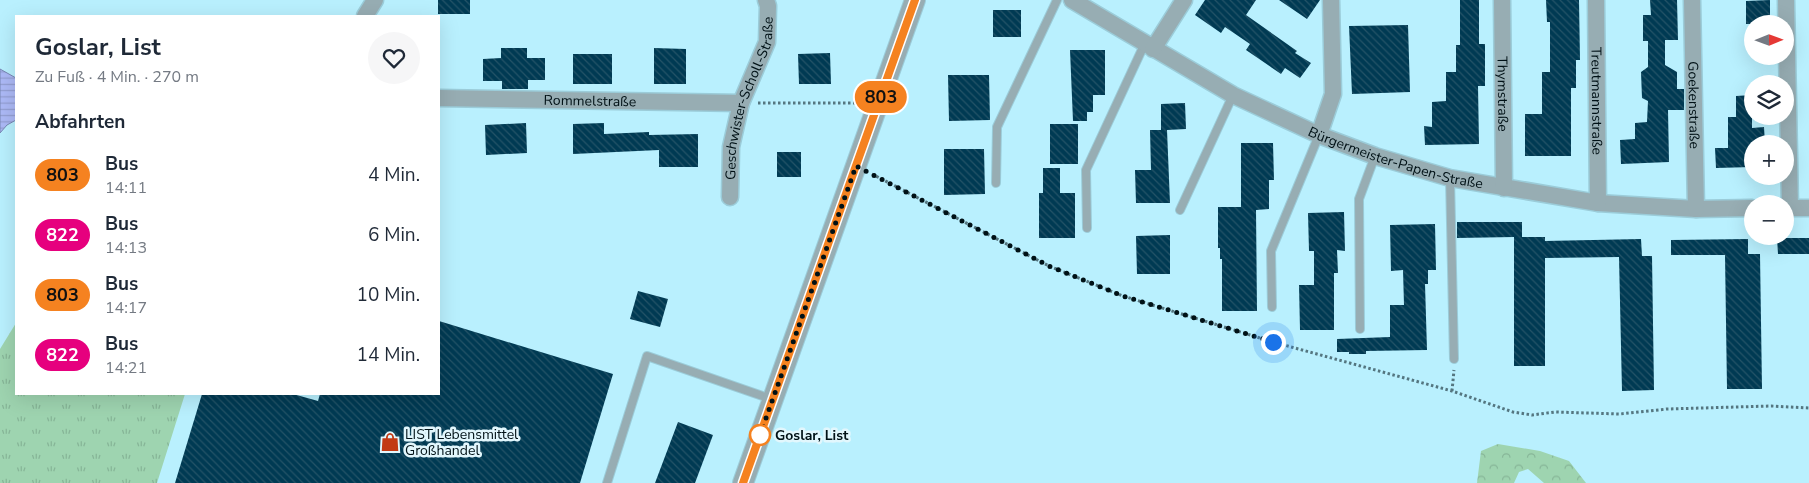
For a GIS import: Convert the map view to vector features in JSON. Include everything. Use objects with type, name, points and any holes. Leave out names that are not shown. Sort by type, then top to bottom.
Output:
[{"type":"street","points":[[366,15],[375,0]]},
{"type":"street","name":"Geschwister-Scholl-Straße","points":[[730,197],[730,147],[741,103],[767,42],[768,6],[766,0]]},
{"type":"street","points":[[743,483],[915,0]]},
{"type":"street","name":"Bürgermeister-Papen-Straße","points":[[1072,0],[1233,95],[1319,135],[1376,156],[1450,178],[1598,203],[1696,209],[1744,208]]},
{"type":"street","points":[[1149,46],[1184,0]]},
{"type":"street","points":[[1319,135],[1332,94],[1330,0]]},
{"type":"street","name":"Thymstraße","points":[[1502,0],[1504,188]]},
{"type":"street","name":"Treutmannstraße","points":[[1596,0],[1598,203]]},
{"type":"street","name":"Goekenstraße","points":[[1692,0],[1696,209]]},
{"type":"street","points":[[1786,0],[1788,195]]},
{"type":"street","name":"Rommelstraße","points":[[440,98],[741,103]]},
{"type":"street","points":[[1794,208],[1809,208]]},
{"type":"lane","points":[[996,184],[997,128],[1057,0]]},
{"type":"lane","points":[[1087,228],[1086,170],[1149,46]]},
{"type":"lane","points":[[1180,210],[1233,95]]},
{"type":"lane","points":[[1272,307],[1271,251],[1319,135]]},
{"type":"lane","points":[[1360,330],[1359,199],[1376,156]]},
{"type":"lane","points":[[1450,178],[1454,359]]},
{"type":"lane","points":[[607,483],[647,356],[773,400]]},
{"type":"path","points":[[741,103],[864,103]]},
{"type":"path","points":[[856,166],[1049,266],[1123,296],[1273,342],[1452,391],[1513,412],[1532,414],[1555,412],[1620,414],[1667,409],[1771,406],[1809,408]]},
{"type":"path","points":[[1452,391],[1454,359]]},
{"type":"green space","points":[[15,325],[15,395],[185,395],[157,483],[0,483],[0,349]]},
{"type":"green space","points":[[1498,444],[1540,451],[1569,461],[1586,483],[1544,483],[1528,469],[1519,472],[1514,483],[1477,483],[1481,451]]},
{"type":"water","points":[[0,69],[15,77],[15,121],[7,125],[0,133]]},
{"type":"building","points":[[438,0],[470,0],[470,14],[438,14]]},
{"type":"building","points":[[1205,0],[1256,0],[1246,15],[1311,63],[1300,78],[1285,68],[1281,74],[1246,50],[1250,44],[1225,27],[1221,33],[1195,15]]},
{"type":"building","points":[[1279,0],[1320,0],[1307,19]]},
{"type":"building","points":[[1460,0],[1479,0],[1479,44],[1485,44],[1485,86],[1478,86],[1479,144],[1425,145],[1424,126],[1432,127],[1432,102],[1446,101],[1446,72],[1456,72],[1456,45],[1460,45]]},
{"type":"building","points":[[1546,0],[1579,0],[1580,60],[1576,60],[1576,88],[1571,88],[1571,156],[1525,156],[1525,114],[1542,114],[1542,72],[1550,72],[1550,22],[1547,22]]},
{"type":"building","points":[[1650,0],[1677,0],[1678,40],[1665,40],[1665,65],[1677,72],[1677,89],[1684,89],[1684,110],[1668,110],[1669,162],[1621,164],[1620,140],[1635,139],[1635,123],[1647,122],[1648,101],[1642,98],[1641,72],[1648,67],[1648,41],[1643,41],[1643,15],[1651,15]]},
{"type":"building","points":[[1770,0],[1770,15],[1746,15],[1746,1]]},
{"type":"building","points":[[993,10],[1021,10],[1021,37],[993,37]]},
{"type":"building","points":[[1408,25],[1410,92],[1352,94],[1349,26]]},
{"type":"building","points":[[501,48],[527,48],[527,58],[545,58],[545,80],[528,80],[528,89],[502,89],[502,81],[483,81],[483,59],[501,58]]},
{"type":"building","points":[[654,48],[686,49],[686,84],[654,84]]},
{"type":"building","points":[[1070,50],[1105,50],[1105,95],[1093,95],[1093,112],[1087,112],[1087,121],[1073,121]]},
{"type":"building","points":[[830,53],[831,84],[799,84],[798,54]]},
{"type":"building","points":[[573,54],[612,54],[612,84],[573,84]]},
{"type":"building","points":[[948,75],[989,75],[990,120],[949,121]]},
{"type":"building","points":[[1736,96],[1744,96],[1744,125],[1752,125],[1752,128],[1764,127],[1764,135],[1744,135],[1744,167],[1716,168],[1715,148],[1728,148],[1728,117],[1736,117]]},
{"type":"building","points":[[1185,103],[1186,129],[1167,130],[1170,203],[1136,203],[1135,170],[1151,170],[1150,130],[1161,130],[1161,104]]},
{"type":"building","points":[[526,123],[527,153],[486,155],[485,125]]},
{"type":"building","points":[[604,123],[604,134],[649,132],[649,135],[698,134],[698,167],[659,167],[659,150],[573,154],[573,124]]},
{"type":"building","points":[[1050,124],[1078,124],[1078,164],[1050,164]]},
{"type":"building","points":[[1241,143],[1273,143],[1274,180],[1269,180],[1269,209],[1256,210],[1257,311],[1222,311],[1222,259],[1220,259],[1220,248],[1218,248],[1218,207],[1241,207]]},
{"type":"building","points":[[944,149],[984,149],[985,194],[944,195]]},
{"type":"building","points":[[777,152],[801,152],[801,177],[777,177]]},
{"type":"building","points":[[1043,168],[1060,168],[1060,193],[1075,193],[1075,238],[1039,238],[1039,193],[1043,193]]},
{"type":"building","points":[[1344,212],[1345,251],[1337,250],[1338,273],[1334,273],[1334,330],[1300,330],[1299,285],[1314,285],[1314,251],[1309,251],[1308,213]]},
{"type":"building","points":[[1457,222],[1522,222],[1522,237],[1545,237],[1545,241],[1641,239],[1642,256],[1652,256],[1654,390],[1622,391],[1619,257],[1545,258],[1545,366],[1514,366],[1514,237],[1457,238]]},
{"type":"building","points":[[1435,224],[1436,270],[1428,270],[1428,284],[1425,284],[1427,350],[1366,351],[1366,354],[1337,352],[1337,339],[1390,337],[1390,305],[1404,305],[1403,270],[1391,271],[1390,225]]},
{"type":"building","points":[[1170,235],[1170,274],[1137,274],[1136,236]]},
{"type":"building","points":[[1794,238],[1809,238],[1809,254],[1778,254],[1777,245],[1794,245]]},
{"type":"building","points":[[1744,239],[1744,245],[1748,245],[1748,254],[1760,254],[1762,389],[1727,389],[1725,255],[1671,255],[1671,240]]},
{"type":"building","points":[[638,291],[668,299],[660,327],[630,319]]},
{"type":"building","name":"LIST Lebensmittel Großhandel","points":[[440,321],[613,374],[580,483],[175,483],[202,395],[297,395],[318,401],[320,395],[440,395]]},
{"type":"building","points":[[678,422],[713,435],[695,483],[655,483]]},
{"type":"bus line","name":"803","points":[[743,483],[915,0]]},
{"type":"place","name":"Goslar, List","points":[[760,435]]},
{"type":"place","name":"LIST Lebensmittel Großhandel","points":[[390,442]]},
{"type":"route","points":[[760,435],[856,166],[1049,266],[1123,296],[1273,342]]}]
